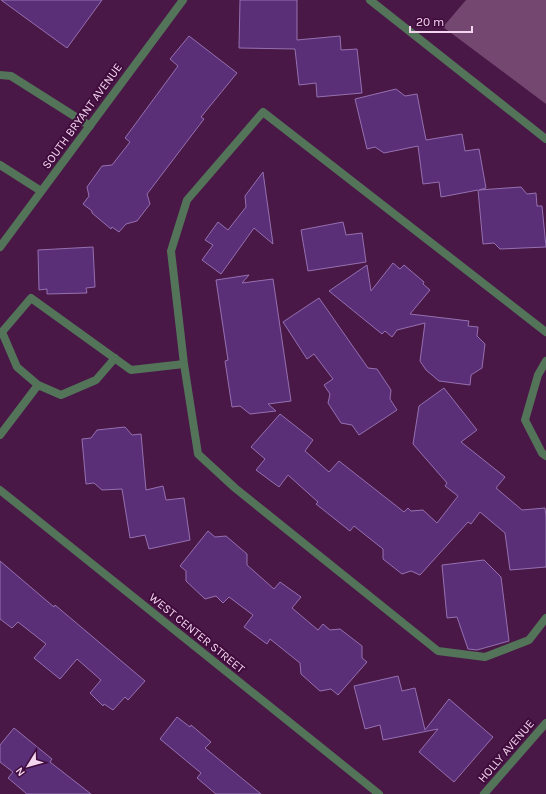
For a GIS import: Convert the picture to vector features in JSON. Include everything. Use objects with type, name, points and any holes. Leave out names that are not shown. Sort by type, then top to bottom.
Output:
[{"type":"street","name":"SOUTH BRYANT AVENUE","points":[[0,247],[182,0]]},
{"type":"street","points":[[370,0],[546,139]]},
{"type":"street","points":[[0,75],[11,76],[90,126]]},
{"type":"street","points":[[546,332],[263,112],[187,200],[171,250],[184,364],[198,454],[235,488],[438,651],[485,657],[530,640],[546,618]]},
{"type":"street","points":[[0,165],[41,191]]},
{"type":"street","points":[[114,358],[96,380],[61,395],[38,385],[17,367],[2,332],[31,298],[131,370],[184,364]]},
{"type":"street","points":[[546,361],[538,375],[525,420],[542,453],[546,456]]},
{"type":"street","points":[[0,435],[38,385]]},
{"type":"street","name":"WEST CENTER STREET","points":[[1,494],[379,794]]},
{"type":"street","name":"HOLLY AVENUE","points":[[484,794],[546,723]]},
{"type":"shaded area","points":[[466,0],[546,0],[546,104],[443,27]]},
{"type":"building","points":[[1,0],[102,0],[67,48]]},
{"type":"building","points":[[240,0],[297,0],[297,40],[340,36],[341,50],[357,49],[362,93],[317,97],[316,83],[299,85],[295,49],[239,48]]},
{"type":"building","points":[[189,36],[237,73],[201,117],[204,119],[147,194],[150,204],[137,221],[126,224],[119,232],[112,227],[111,229],[83,204],[89,196],[87,187],[102,166],[112,165],[130,142],[125,138],[178,66],[170,59]]},
{"type":"building","points":[[396,89],[405,96],[417,94],[426,140],[462,134],[465,151],[479,149],[486,188],[479,190],[521,187],[527,194],[536,193],[537,206],[542,206],[546,247],[500,249],[494,243],[483,244],[478,190],[441,197],[439,182],[423,184],[418,146],[384,153],[375,147],[367,149],[355,99]]},
{"type":"building","points":[[263,172],[273,244],[254,228],[221,274],[202,260],[213,245],[205,240],[218,222],[228,230],[246,207],[245,196]]},
{"type":"building","points":[[343,222],[346,235],[362,233],[366,262],[308,271],[301,230]]},
{"type":"building","points":[[93,247],[95,287],[86,288],[87,293],[47,294],[47,289],[39,290],[38,250]]},
{"type":"building","points":[[393,263],[400,269],[404,265],[424,282],[423,284],[430,290],[410,314],[469,321],[468,326],[478,327],[477,336],[485,344],[482,368],[471,375],[470,385],[439,381],[426,370],[420,361],[425,323],[397,330],[392,337],[385,331],[382,334],[329,291],[367,265],[371,291]]},
{"type":"building","points":[[249,275],[242,283],[273,279],[291,401],[268,404],[276,411],[250,414],[240,406],[232,407],[225,361],[228,360],[216,280]]},
{"type":"building","points":[[319,298],[368,368],[377,369],[391,390],[390,399],[397,410],[359,435],[352,425],[341,423],[328,403],[330,394],[324,385],[333,379],[314,354],[307,359],[283,322]]},
{"type":"building","points":[[444,388],[477,430],[461,442],[505,477],[496,488],[522,510],[545,508],[546,567],[510,570],[505,533],[480,512],[471,524],[468,522],[420,575],[411,571],[402,574],[383,559],[383,549],[354,526],[350,531],[316,504],[318,502],[288,475],[279,487],[256,470],[265,459],[251,447],[280,414],[313,440],[305,451],[329,472],[339,461],[404,512],[408,508],[411,511],[423,510],[437,523],[458,496],[445,486],[447,483],[413,444],[419,406]]},
{"type":"building","points":[[125,427],[132,435],[141,434],[146,490],[163,486],[166,500],[184,498],[190,540],[149,549],[145,535],[130,538],[122,489],[102,490],[94,483],[86,484],[82,439],[91,438],[97,430]]},
{"type":"building","points":[[208,531],[215,537],[226,536],[247,554],[247,565],[274,589],[280,582],[301,597],[292,608],[318,630],[323,624],[330,630],[340,629],[362,646],[362,658],[367,662],[338,695],[331,689],[320,691],[301,674],[300,663],[270,639],[267,644],[244,627],[253,615],[229,597],[223,603],[216,596],[205,599],[186,581],[186,571],[180,566]]},
{"type":"building","points":[[484,560],[501,577],[509,641],[477,650],[468,649],[457,617],[447,618],[442,565]]},
{"type":"building","points":[[0,561],[145,681],[128,700],[125,697],[113,710],[104,704],[103,706],[90,693],[101,680],[77,659],[60,679],[34,658],[46,644],[18,622],[12,628],[0,619]]},
{"type":"building","points":[[398,676],[402,691],[415,688],[425,730],[449,699],[493,737],[454,782],[419,752],[438,729],[383,740],[380,725],[365,729],[354,686]]},
{"type":"building","points":[[177,717],[190,727],[191,725],[211,742],[205,748],[261,794],[216,794],[197,778],[201,773],[160,739]]},
{"type":"building","points":[[14,728],[52,759],[50,762],[91,794],[27,794],[8,778],[13,772],[0,762],[0,745]]}]
